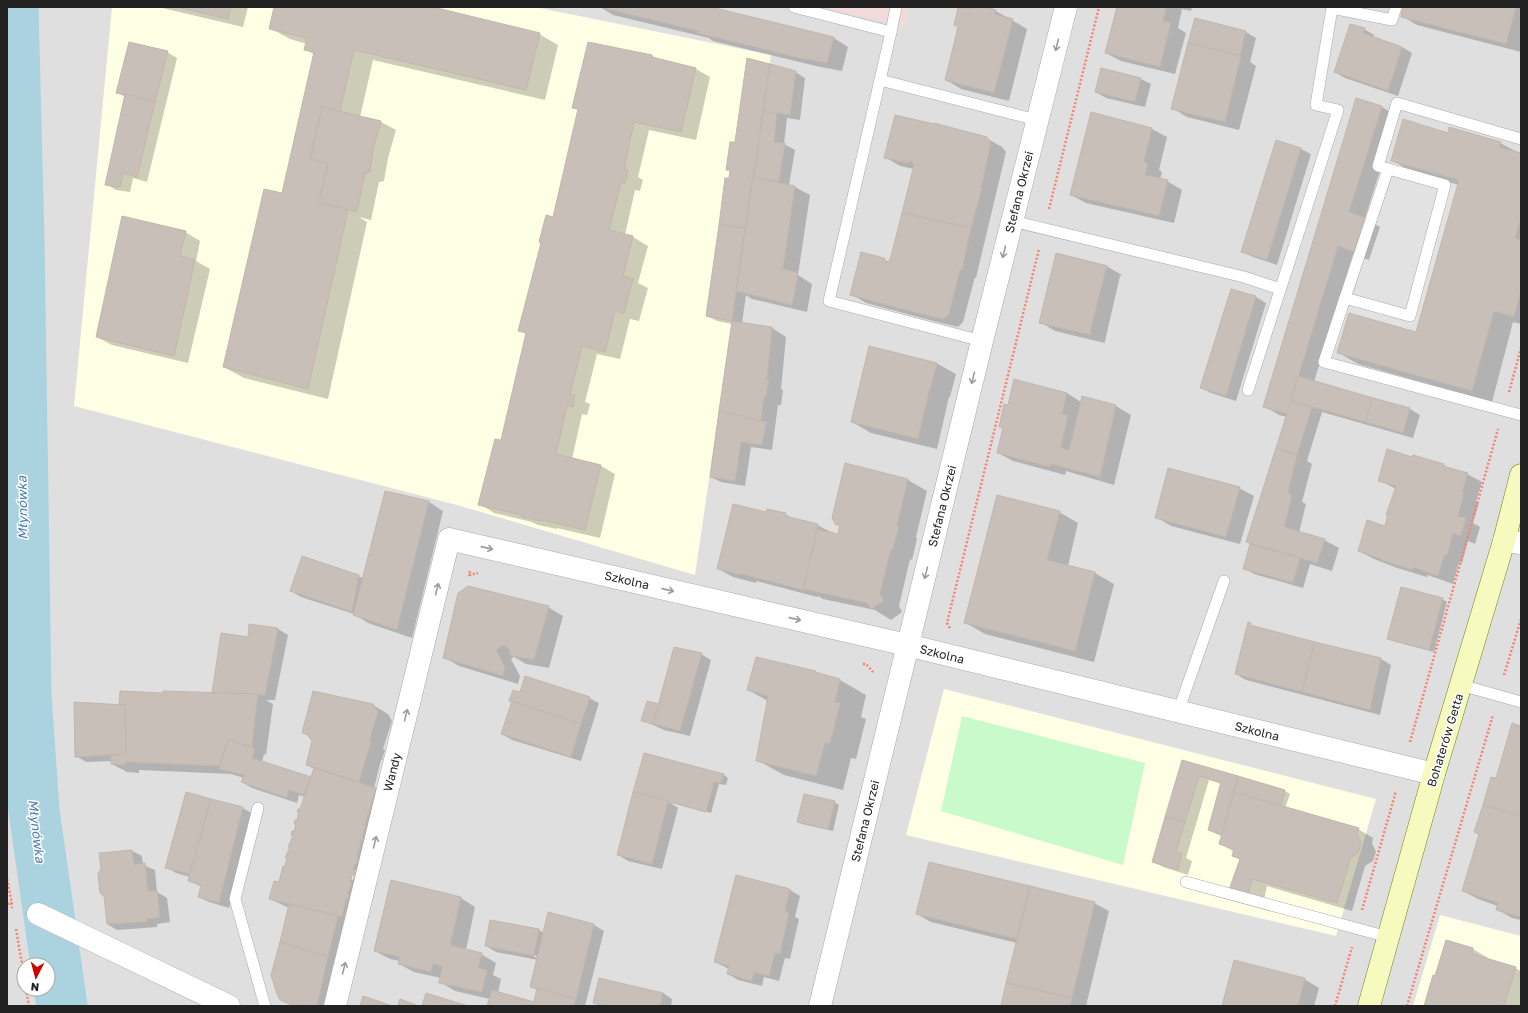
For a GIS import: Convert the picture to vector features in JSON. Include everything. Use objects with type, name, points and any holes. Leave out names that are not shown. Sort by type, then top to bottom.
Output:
[{"type":"street","name":"Stefana Okrzei","points":[[820,1006],[907,645],[1066,7]]},
{"type":"street","name":"Bohaterów Getta","points":[[1369,1006],[1434,774],[1461,685],[1513,542],[1521,475]]},
{"type":"street","name":"Szkolna","points":[[449,539],[949,655],[1434,774]]},
{"type":"street","name":"Wandy","points":[[335,1006],[449,539]]},
{"type":"street","points":[[38,914],[229,1006]]},
{"type":"lane","points":[[794,7],[891,32]]},
{"type":"lane","points":[[896,7],[829,301],[982,341]]},
{"type":"lane","points":[[1248,390],[1338,110],[1316,105],[1332,8],[1392,20],[1396,7]]},
{"type":"lane","points":[[880,80],[1037,120]]},
{"type":"lane","points":[[1345,298],[1410,316],[1445,185],[1378,166],[1397,103],[1521,139]]},
{"type":"lane","points":[[1388,169],[1324,362],[1521,415]]},
{"type":"lane","points":[[1012,221],[1044,230],[1244,277],[1280,289]]},
{"type":"lane","points":[[1178,712],[1224,581]]},
{"type":"lane","points":[[1461,685],[1521,702]]},
{"type":"lane","points":[[258,808],[235,899],[266,1006]]},
{"type":"lane","points":[[1186,882],[1388,937]]},
{"type":"path","points":[[949,655],[954,634],[947,624],[1099,7]]},
{"type":"path","points":[[1335,1006],[1521,348]]},
{"type":"path","points":[[1407,1006],[1485,743],[1497,696],[1521,619]]},
{"type":"path","points":[[7,904],[11,903],[13,911]]},
{"type":"path","points":[[15,925],[21,957]]},
{"type":"shaded area","points":[[7,7],[1521,7],[1521,1006],[7,1006]]},
{"type":"shaded area","points":[[112,7],[535,7],[771,55],[695,575],[457,505],[74,406]]},
{"type":"shaded area","points":[[822,7],[909,7],[905,27]]},
{"type":"shaded area","points":[[1391,161],[1459,180],[1416,332],[1349,313]]},
{"type":"shaded area","points":[[944,689],[1376,799],[1336,936],[906,835]]},
{"type":"shaded area","points":[[1440,915],[1521,936],[1521,1006],[1413,1006]]},
{"type":"green space","points":[[962,716],[1145,763],[1123,865],[941,811]]},
{"type":"building","points":[[177,7],[231,7],[228,19]]},
{"type":"building","points":[[274,7],[433,7],[540,33],[526,90],[354,50],[340,111],[322,107],[310,159],[328,164],[319,202],[348,210],[308,389],[223,367],[264,189],[282,193],[314,52],[304,50],[307,38],[269,29]]},
{"type":"building","points":[[599,7],[711,7],[834,37],[827,63],[697,33],[698,31]]},
{"type":"building","points":[[963,7],[973,9],[974,7],[986,7],[996,10],[995,14],[1013,19],[994,93],[945,80],[958,27],[954,25],[958,8],[963,9]]},
{"type":"building","points":[[1117,7],[1166,7],[1163,21],[1171,23],[1160,67],[1105,53]]},
{"type":"building","points":[[1403,7],[1516,7],[1506,44],[1401,17]]},
{"type":"building","points":[[1195,18],[1246,31],[1240,56],[1188,43]]},
{"type":"building","points":[[1350,24],[1365,28],[1363,33],[1402,47],[1388,91],[1334,72]]},
{"type":"building","points":[[129,42],[168,51],[155,102],[116,93]]},
{"type":"building","points":[[588,42],[652,55],[652,57],[696,68],[681,132],[634,122],[624,169],[628,170],[625,183],[621,183],[609,230],[633,236],[623,276],[633,279],[624,313],[615,311],[605,352],[582,346],[570,394],[575,395],[573,407],[567,406],[556,454],[601,465],[585,530],[522,517],[522,515],[478,505],[495,439],[501,440],[526,333],[518,331],[541,243],[539,242],[546,215],[553,217],[578,109],[572,108]]},
{"type":"building","points":[[1188,43],[1241,56],[1225,122],[1171,109]]},
{"type":"building","points":[[747,58],[770,64],[756,164],[745,228],[719,225],[725,178],[729,178],[730,170],[726,170],[730,142],[735,142]]},
{"type":"building","points":[[770,64],[796,71],[790,115],[763,111]]},
{"type":"building","points":[[1101,68],[1141,78],[1135,102],[1095,92]]},
{"type":"building","points":[[125,94],[155,102],[137,177],[123,173],[120,187],[105,185]]},
{"type":"building","points":[[1356,98],[1382,106],[1349,212],[1366,218],[1354,252],[1338,246],[1287,414],[1263,407]]},
{"type":"building","points":[[322,107],[381,121],[373,149],[370,172],[365,173],[357,212],[319,202],[328,164],[310,159]]},
{"type":"building","points":[[763,111],[777,113],[774,142],[785,143],[779,182],[753,177]]},
{"type":"building","points":[[1091,112],[1152,128],[1144,162],[1148,163],[1145,175],[1168,180],[1159,216],[1070,195]]},
{"type":"building","points":[[895,115],[934,123],[987,137],[991,143],[982,188],[971,228],[902,213],[914,165],[911,161],[907,163],[884,158]]},
{"type":"building","points":[[1403,119],[1448,133],[1449,127],[1501,142],[1499,147],[1521,153],[1521,219],[1515,238],[1521,240],[1521,291],[1514,317],[1494,311],[1472,391],[1337,353],[1349,313],[1416,332],[1459,180],[1391,161]]},
{"type":"building","points":[[1276,140],[1301,148],[1267,260],[1241,252]]},
{"type":"building","points":[[753,177],[795,186],[783,269],[796,272],[798,275],[792,305],[736,291]]},
{"type":"building","points":[[902,213],[971,228],[962,270],[960,270],[949,314],[943,319],[850,295],[861,252],[884,258],[886,263],[890,260]]},
{"type":"building","points":[[122,216],[186,231],[180,256],[195,260],[174,356],[96,337]]},
{"type":"building","points":[[719,225],[745,228],[732,321],[706,316]]},
{"type":"building","points":[[1056,253],[1108,266],[1090,332],[1091,335],[1039,323]]},
{"type":"building","points":[[1231,289],[1256,296],[1226,396],[1200,388]]},
{"type":"building","points":[[732,321],[772,327],[767,380],[769,380],[766,397],[764,397],[761,421],[719,411]]},
{"type":"building","points":[[869,346],[937,363],[918,439],[851,422]]},
{"type":"building","points":[[1298,376],[1373,398],[1365,422],[1291,401]]},
{"type":"building","points":[[1014,379],[1067,393],[1062,414],[1068,415],[1061,448],[1069,450],[1082,396],[1116,405],[1100,477],[1051,464],[1050,467],[997,453],[1003,427],[999,427],[1004,404],[1008,405]]},
{"type":"building","points":[[1373,398],[1410,408],[1403,433],[1365,422]]},
{"type":"building","points":[[1291,401],[1312,407],[1297,455],[1276,448]]},
{"type":"building","points":[[719,411],[766,422],[762,445],[741,442],[735,481],[710,477]]},
{"type":"building","points":[[1276,448],[1297,455],[1288,493],[1292,495],[1284,527],[1325,539],[1317,563],[1246,542]]},
{"type":"building","points":[[1387,449],[1412,457],[1413,455],[1444,464],[1443,466],[1468,473],[1462,492],[1464,493],[1458,516],[1466,518],[1461,536],[1453,534],[1447,555],[1445,554],[1438,576],[1413,567],[1412,570],[1358,551],[1367,520],[1385,526],[1388,515],[1386,515],[1396,486],[1378,481]]},
{"type":"building","points":[[845,463],[908,479],[897,526],[899,527],[893,549],[891,549],[880,594],[884,601],[871,609],[867,603],[803,589],[817,529],[838,534],[840,525],[836,525],[832,518]]},
{"type":"building","points":[[1168,468],[1240,487],[1226,537],[1155,518]]},
{"type":"building","points":[[385,491],[429,501],[397,630],[353,615]]},
{"type":"building","points":[[997,495],[1060,511],[1047,560],[1095,572],[1075,651],[964,623]]},
{"type":"building","points":[[733,504],[766,512],[767,509],[786,513],[785,516],[818,524],[803,590],[717,569]]},
{"type":"building","points":[[1250,544],[1300,558],[1293,583],[1243,569]]},
{"type":"building","points":[[302,556],[359,575],[352,612],[290,591]]},
{"type":"building","points":[[468,586],[549,606],[534,660],[511,656],[509,652],[510,649],[503,645],[496,650],[505,667],[503,676],[443,658],[458,593]]},
{"type":"building","points":[[1401,587],[1443,598],[1429,650],[1387,639]]},
{"type":"building","points":[[1248,622],[1251,623],[1250,625],[1315,642],[1302,692],[1235,674]]},
{"type":"building","points":[[249,624],[278,628],[265,695],[212,693],[221,633],[248,637]]},
{"type":"building","points":[[1315,642],[1381,658],[1370,710],[1302,692]]},
{"type":"building","points":[[674,647],[702,653],[680,731],[653,724]]},
{"type":"building","points":[[756,657],[816,671],[815,672],[840,679],[835,702],[840,703],[830,744],[825,743],[816,776],[756,761],[768,696],[747,690]]},
{"type":"building","points":[[525,676],[590,697],[581,724],[509,701],[513,690],[520,692]]},
{"type":"building","points":[[120,691],[258,694],[252,747],[228,739],[220,766],[125,762],[125,765],[111,764],[111,755],[126,754],[125,705],[119,705]]},
{"type":"building","points":[[313,691],[373,704],[378,712],[359,782],[306,765],[312,741],[307,734],[302,733]]},
{"type":"building","points":[[512,701],[581,724],[571,757],[501,734]]},
{"type":"building","points":[[647,701],[659,704],[653,724],[641,721]]},
{"type":"building","points":[[74,702],[125,705],[126,754],[75,757]]},
{"type":"building","points":[[1512,723],[1521,726],[1521,816],[1483,805],[1491,777],[1496,778]]},
{"type":"building","points":[[228,739],[255,749],[252,758],[311,777],[304,795],[289,790],[287,798],[241,782],[244,775],[219,769]]},
{"type":"building","points":[[644,753],[724,774],[721,783],[714,782],[706,812],[633,792]]},
{"type":"building","points":[[1182,760],[1238,776],[1222,835],[1208,830],[1221,782],[1199,776],[1185,822],[1165,817]]},
{"type":"building","points":[[314,768],[376,788],[362,841],[361,840],[357,863],[355,863],[353,870],[355,871],[350,882],[352,883],[347,894],[349,894],[348,899],[346,899],[342,917],[269,899],[274,881],[279,882],[283,866],[285,866],[287,859],[285,858],[293,836],[291,835],[292,831],[294,831],[296,825],[294,824],[295,820],[297,820],[299,812],[297,812],[298,809],[300,809]]},
{"type":"building","points":[[1238,776],[1285,790],[1281,806],[1234,792]]},
{"type":"building","points":[[186,792],[211,799],[190,874],[165,868]]},
{"type":"building","points":[[633,792],[668,801],[652,864],[617,855]]},
{"type":"building","points":[[1234,792],[1359,828],[1357,834],[1361,843],[1358,853],[1351,857],[1337,903],[1252,879],[1248,895],[1229,890],[1240,859],[1232,856],[1234,849],[1219,844]]},
{"type":"building","points":[[804,794],[835,801],[828,829],[797,822]]},
{"type":"building","points":[[211,799],[243,807],[219,903],[198,897],[201,885],[188,881]]},
{"type":"building","points":[[1483,805],[1521,816],[1521,917],[1496,910],[1498,903],[1462,891],[1479,834],[1474,832]]},
{"type":"building","points":[[1165,817],[1185,822],[1176,852],[1182,854],[1178,870],[1152,862]]},
{"type":"building","points":[[132,850],[134,865],[145,863],[148,891],[157,891],[160,917],[147,919],[147,922],[107,924],[104,896],[100,893],[98,873],[101,869],[99,853]]},
{"type":"building","points":[[929,862],[1030,886],[1017,939],[916,914]]},
{"type":"building","points":[[736,875],[790,889],[785,911],[789,913],[780,954],[775,953],[769,976],[754,972],[752,981],[727,974],[729,966],[714,962]]},
{"type":"building","points":[[391,880],[461,897],[450,945],[482,953],[478,968],[487,970],[482,992],[439,983],[442,966],[433,964],[431,972],[398,964],[400,957],[374,951]]},
{"type":"building","points":[[1030,886],[1095,902],[1072,998],[1006,983]]},
{"type":"building","points":[[289,904],[338,916],[328,957],[280,942]]},
{"type":"building","points":[[548,912],[594,924],[576,999],[530,987]]},
{"type":"building","points":[[490,920],[539,929],[534,956],[485,946]]},
{"type":"building","points":[[1446,940],[1473,948],[1472,954],[1516,967],[1504,1006],[1424,1006],[1433,975],[1435,976]]},
{"type":"building","points":[[280,942],[328,957],[317,1006],[294,1006],[280,1000],[271,975]]},
{"type":"building","points":[[1234,960],[1305,978],[1298,1006],[1222,1006]]},
{"type":"building","points":[[599,978],[663,993],[660,1006],[604,1006],[593,1003]]},
{"type":"building","points":[[1006,983],[1072,998],[1070,1006],[1001,1006]]},
{"type":"building","points":[[537,988],[576,999],[574,1006],[533,1006]]},
{"type":"building","points":[[492,990],[534,1002],[533,1006],[487,1006]]},
{"type":"building","points":[[426,993],[468,1006],[422,1006]]},
{"type":"building","points":[[363,996],[393,1006],[360,1006]]},
{"type":"building","points":[[400,999],[416,1005],[416,1006],[398,1006]]},
{"type":"waterway","name":"Młynówka","points":[[13,7],[19,241],[26,695],[34,811],[62,1006]]}]
